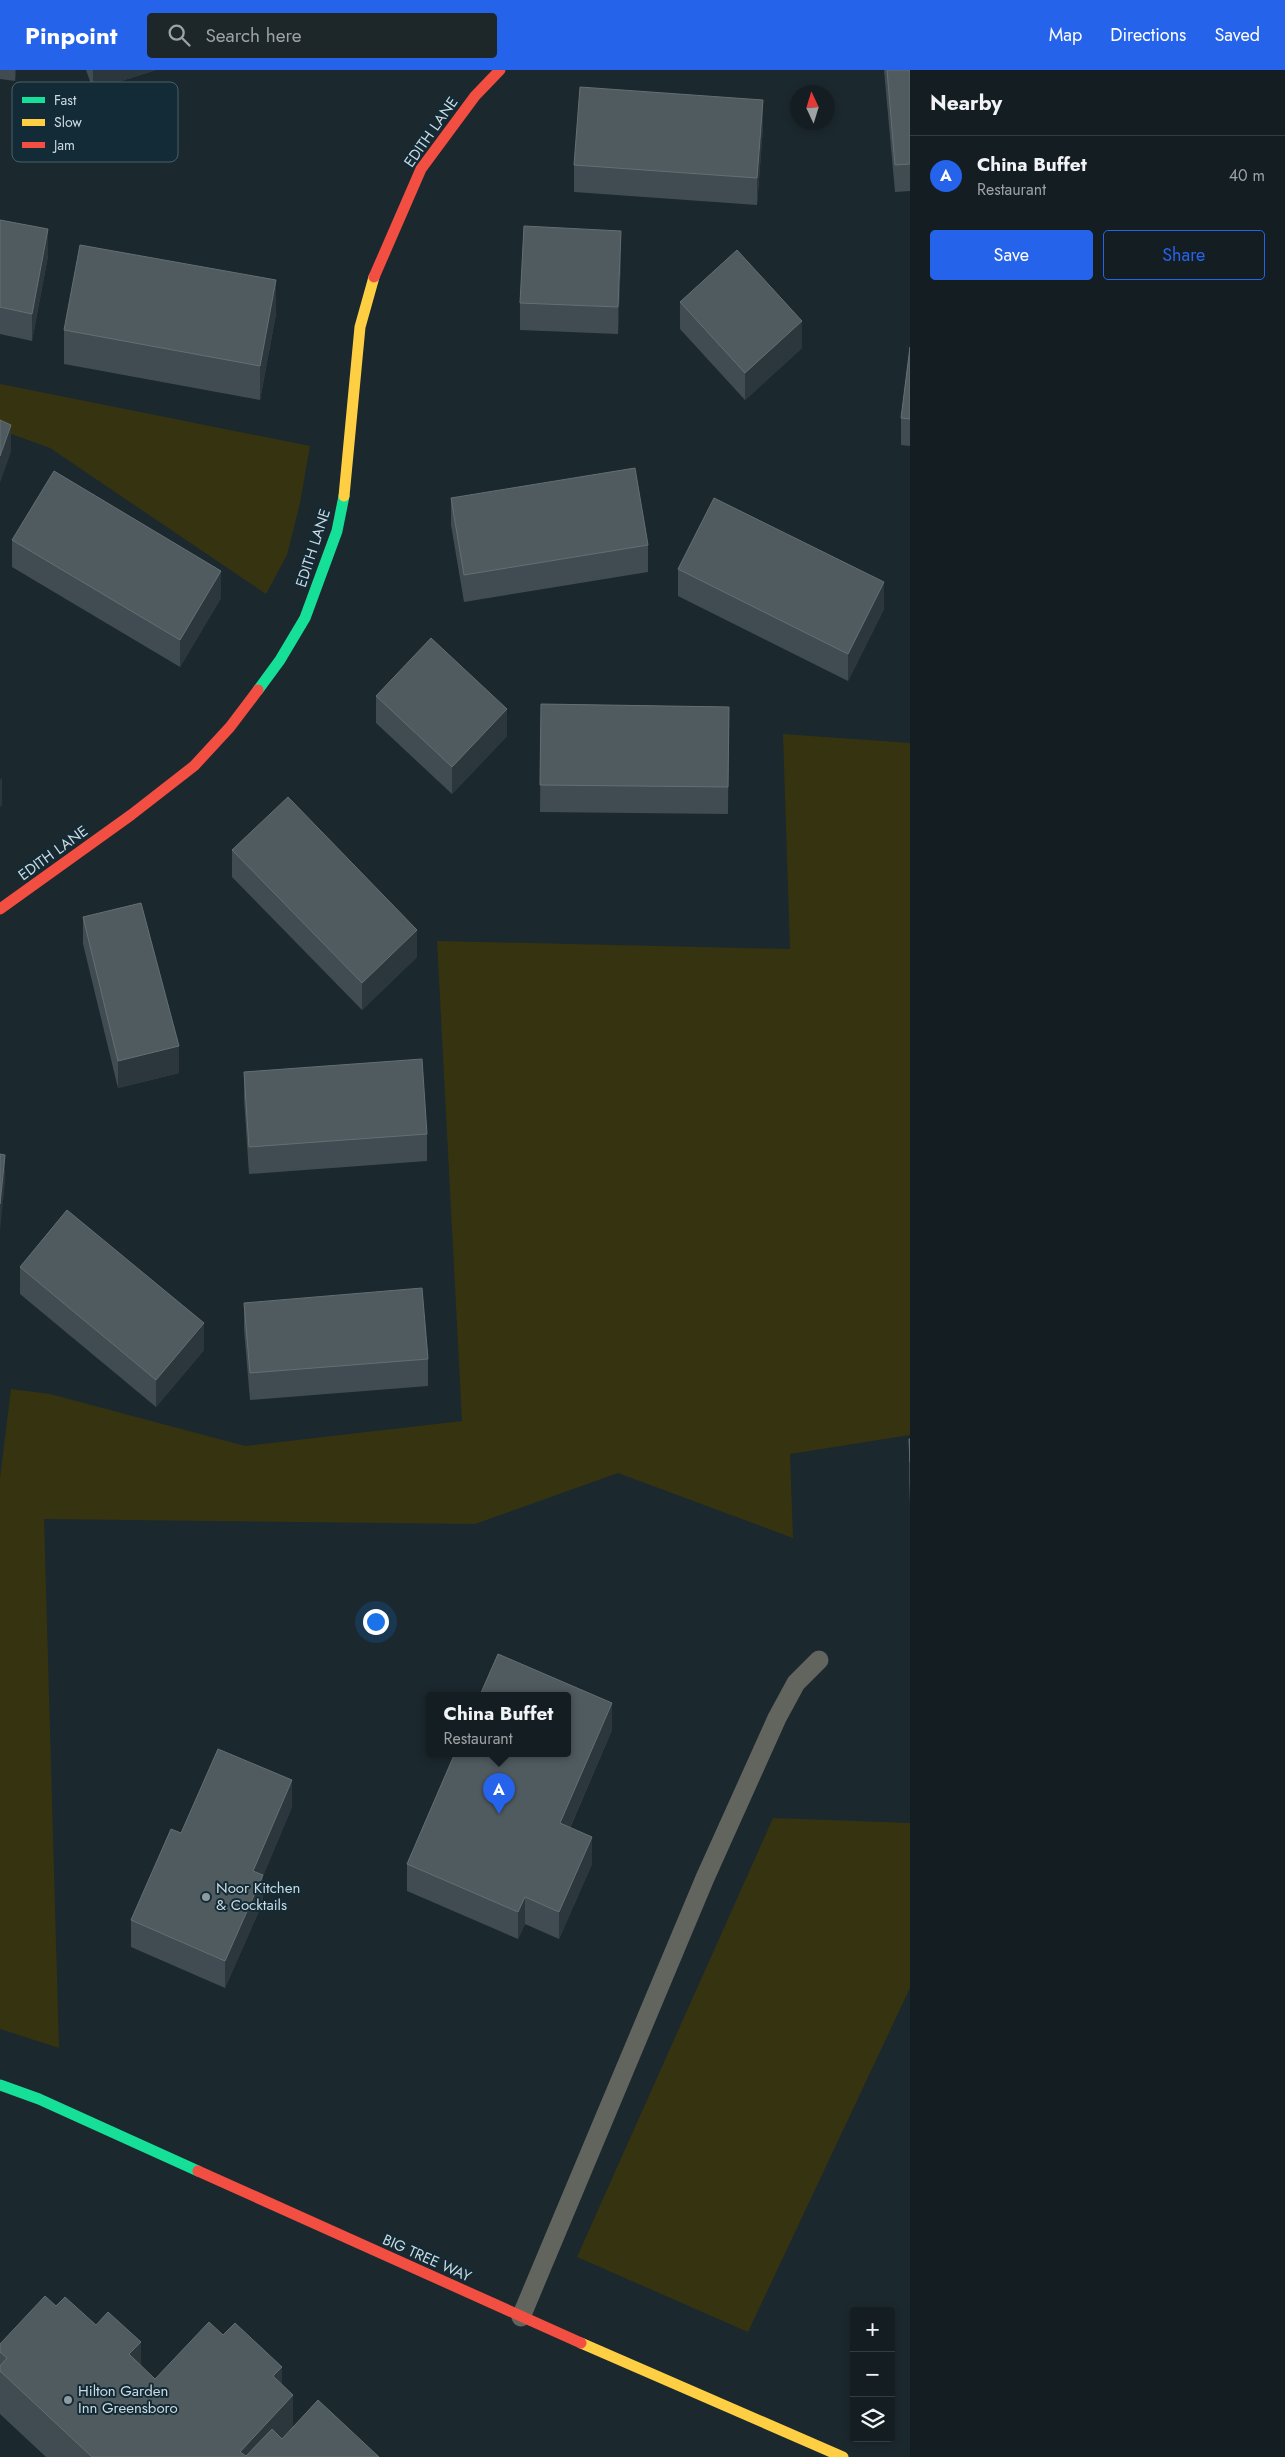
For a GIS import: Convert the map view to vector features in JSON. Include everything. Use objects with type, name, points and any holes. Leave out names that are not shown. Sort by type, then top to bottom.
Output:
[{"type":"street","name":"EDITH LANE","points":[[0,909],[131,815],[194,766],[236,720],[280,660],[305,618],[337,531],[345,491],[360,328],[377,266],[421,169],[475,96],[500,70]]},
{"type":"street","name":"BIG TREE WAY","points":[[0,2085],[39,2099],[521,2317],[843,2457]]},
{"type":"lane","points":[[521,2317],[705,1878],[777,1718],[796,1684],[819,1660]]},
{"type":"shaded area","points":[[0,384],[310,446],[300,503],[287,555],[266,594],[50,448],[0,430]]},
{"type":"shaded area","points":[[783,734],[910,743],[910,1435],[790,1454],[793,1538],[618,1473],[475,1524],[44,1519],[59,2048],[0,2029],[0,1478],[11,1389],[50,1394],[245,1446],[462,1421],[437,941],[790,949]]},
{"type":"shaded area","points":[[773,1818],[910,1823],[910,1988],[748,2332],[577,2257]]},
{"type":"building","points":[[887,70],[910,70],[910,164],[895,165]]},
{"type":"building","points":[[580,87],[763,100],[757,178],[574,165]]},
{"type":"building","points":[[0,220],[48,229],[32,314],[0,307]]},
{"type":"building","points":[[524,226],[621,231],[618,307],[520,303]]},
{"type":"building","points":[[80,245],[276,280],[260,366],[64,330]]},
{"type":"building","points":[[737,250],[802,321],[745,373],[680,302]]},
{"type":"building","points":[[910,347],[910,419],[901,418]]},
{"type":"building","points":[[0,420],[11,425],[0,456]]},
{"type":"building","points":[[635,468],[648,545],[464,575],[451,498]]},
{"type":"building","points":[[54,471],[221,571],[180,640],[12,540]]},
{"type":"building","points":[[714,498],[884,582],[848,654],[678,569]]},
{"type":"building","points":[[431,638],[507,709],[452,767],[376,696]]},
{"type":"building","points":[[541,704],[729,707],[728,787],[540,785]]},
{"type":"building","points":[[288,797],[417,930],[362,983],[232,850]]},
{"type":"building","points":[[141,903],[179,1046],[118,1061],[83,917]]},
{"type":"building","points":[[422,1059],[427,1134],[249,1147],[244,1072]]},
{"type":"building","points":[[0,1154],[5,1155],[0,1204]]},
{"type":"building","points":[[67,1210],[204,1323],[156,1380],[20,1267]]},
{"type":"building","points":[[422,1288],[428,1359],[250,1373],[244,1303]]},
{"type":"building","points":[[498,1654],[612,1703],[560,1823],[592,1837],[559,1912],[525,1897],[518,1912],[407,1864],[453,1757],[571,1757],[571,1692],[481,1692]]},
{"type":"building","points":[[218,1749],[292,1780],[253,1871],[263,1875],[225,1961],[131,1920],[171,1829],[181,1833]]},
{"type":"building","points":[[45,2296],[56,2306],[65,2297],[96,2325],[108,2312],[141,2342],[129,2354],[155,2379],[209,2322],[223,2335],[235,2323],[282,2367],[273,2376],[293,2395],[240,2452],[246,2456],[272,2429],[282,2439],[318,2400],[379,2457],[92,2457],[0,2371],[0,2366],[7,2358],[0,2352],[0,2344]]},
{"type":"traffic: fast","points":[[258,690],[280,660],[305,618],[337,531],[344,496]]},
{"type":"traffic: fast","points":[[0,2085],[39,2099],[198,2171]]},
{"type":"traffic: slow","points":[[344,496],[360,327],[374,277]]},
{"type":"traffic: slow","points":[[581,2343],[843,2457]]},
{"type":"traffic: jam","points":[[374,277],[421,169],[475,96],[500,70]]},
{"type":"traffic: jam","points":[[0,909],[131,815],[194,766],[230,727],[258,690]]},
{"type":"traffic: jam","points":[[198,2171],[581,2343]]},
{"type":"place","name":"China Buffet","points":[[499,1814]]},
{"type":"place","name":"Noor Kitchen & Cocktails","points":[[206,1897]]},
{"type":"place","name":"Hilton Garden Inn Greensboro","points":[[68,2400]]}]
